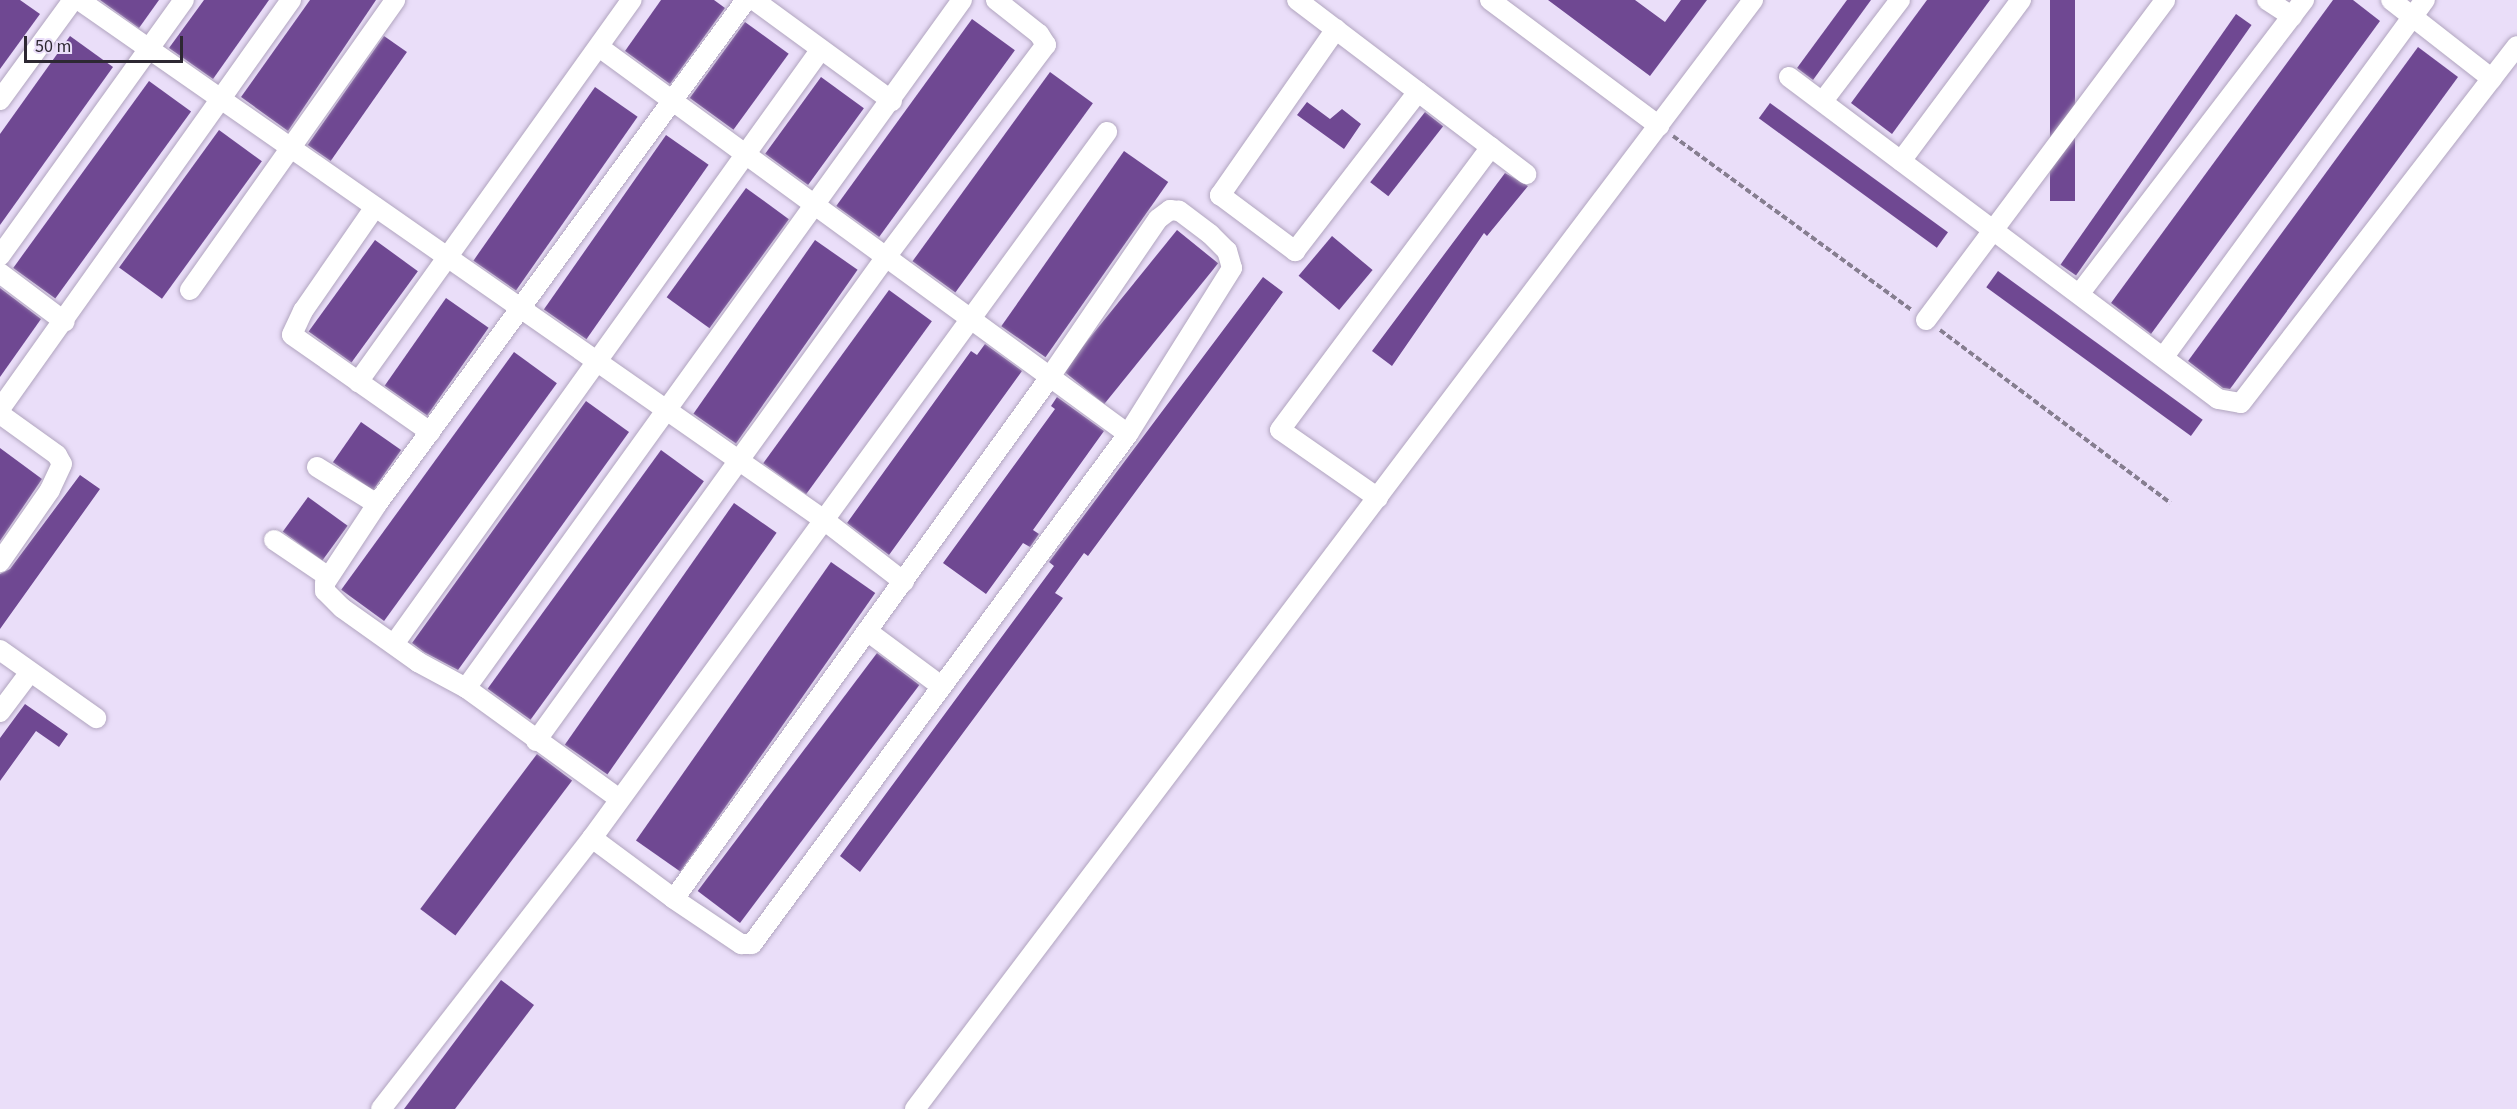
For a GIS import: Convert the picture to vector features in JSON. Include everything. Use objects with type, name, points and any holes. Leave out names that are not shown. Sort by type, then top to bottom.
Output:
[{"type":"street","points":[[0,100],[73,0]]},
{"type":"street","points":[[78,0],[739,460],[824,520],[904,582]]},
{"type":"street","points":[[3,247],[184,0]]},
{"type":"street","points":[[0,409],[65,322],[291,0]]},
{"type":"street","points":[[190,290],[395,0]]},
{"type":"street","points":[[358,382],[631,0]]},
{"type":"street","points":[[618,798],[536,741],[466,688],[394,644],[330,598],[325,591],[327,576],[430,432],[523,310],[746,0]]},
{"type":"street","points":[[754,0],[892,101]]},
{"type":"street","points":[[466,688],[892,101],[962,0]]},
{"type":"street","points":[[536,741],[886,257],[1046,45],[1040,34],[996,0]]},
{"type":"street","points":[[1297,0],[1526,174]]},
{"type":"street","points":[[1490,0],[1659,126]]},
{"type":"street","points":[[915,1109],[1753,0]]},
{"type":"street","points":[[1823,101],[1900,0]]},
{"type":"street","points":[[1901,160],[2021,0]]},
{"type":"street","points":[[1926,320],[2165,0]]},
{"type":"street","points":[[2268,0],[2292,16]]},
{"type":"street","points":[[2079,293],[2304,0]]},
{"type":"street","points":[[2391,0],[2492,79]]},
{"type":"street","points":[[2165,356],[2425,0]]},
{"type":"street","points":[[1336,29],[1220,195],[1295,250],[1418,92]]},
{"type":"street","points":[[1789,77],[1992,230],[2165,356],[2218,399],[2241,403],[2517,46]]},
{"type":"street","points":[[599,47],[1128,434]]},
{"type":"street","points":[[394,644],[594,359],[747,155],[821,48]]},
{"type":"street","points":[[381,1109],[592,838],[618,798],[1107,132]]},
{"type":"street","points":[[1378,498],[1280,430],[1491,147]]},
{"type":"street","points":[[375,207],[293,329],[295,340],[430,432]]},
{"type":"street","points":[[592,838],[674,899],[741,944],[752,944],[1128,434],[1232,268],[1221,242],[1196,223],[1170,210],[1158,219],[1050,377],[674,899]]},
{"type":"street","points":[[0,273],[65,322]]},
{"type":"street","points":[[0,414],[57,454],[62,464],[50,490],[0,562]]},
{"type":"street","points":[[317,467],[377,504]]},
{"type":"street","points":[[274,540],[327,576]]},
{"type":"street","points":[[867,631],[940,686]]},
{"type":"street","points":[[0,650],[96,718]]},
{"type":"street","points":[[0,712],[30,672]]},
{"type":"building","points":[[0,0],[20,0],[40,14],[0,69]]},
{"type":"building","points":[[100,0],[159,0],[139,28]]},
{"type":"building","points":[[204,0],[269,0],[213,79],[169,48]]},
{"type":"building","points":[[310,0],[376,0],[288,131],[241,97]]},
{"type":"building","points":[[661,0],[714,0],[725,8],[670,84],[625,51]]},
{"type":"building","points":[[1548,0],[1635,0],[1665,22],[1681,0],[1707,0],[1650,76]]},
{"type":"building","points":[[1847,0],[1871,0],[1813,80],[1797,68]]},
{"type":"building","points":[[1927,0],[1990,0],[1892,134],[1851,103]]},
{"type":"building","points":[[2050,0],[2075,0],[2075,201],[2050,201]]},
{"type":"building","points":[[2333,0],[2353,0],[2380,21],[2151,334],[2111,303]]},
{"type":"building","points":[[2236,14],[2252,25],[2076,276],[2060,265]]},
{"type":"building","points":[[972,19],[1015,50],[879,237],[836,206]]},
{"type":"building","points":[[745,22],[789,54],[733,130],[690,98]]},
{"type":"building","points":[[70,36],[113,67],[0,225],[0,134]]},
{"type":"building","points":[[384,36],[407,52],[331,161],[308,145]]},
{"type":"building","points":[[2418,47],[2458,77],[2230,389],[2223,388],[2188,361]]},
{"type":"building","points":[[1050,72],[1093,103],[955,292],[912,261]]},
{"type":"building","points":[[821,77],[864,108],[808,185],[765,154]]},
{"type":"building","points":[[149,81],[191,112],[55,298],[13,268]]},
{"type":"building","points":[[595,87],[638,117],[516,290],[473,261]]},
{"type":"building","points":[[1307,102],[1330,119],[1342,109],[1361,124],[1344,149],[1297,115]]},
{"type":"building","points":[[1770,103],[1948,232],[1937,248],[1759,118]]},
{"type":"building","points":[[1425,112],[1443,126],[1388,196],[1370,182]]},
{"type":"building","points":[[219,130],[262,161],[162,299],[119,268]]},
{"type":"building","points":[[666,135],[709,165],[586,339],[544,309]]},
{"type":"building","points":[[1124,151],[1168,182],[1045,357],[1001,326]]},
{"type":"building","points":[[1505,173],[1528,186],[1487,236],[1484,233],[1392,366],[1372,351]]},
{"type":"building","points":[[746,188],[789,219],[710,328],[667,297]]},
{"type":"building","points":[[1177,230],[1218,263],[1104,404],[1063,371]]},
{"type":"building","points":[[1332,236],[1373,270],[1339,310],[1299,276]]},
{"type":"building","points":[[375,240],[418,271],[351,363],[309,331]]},
{"type":"building","points":[[815,240],[858,270],[736,443],[693,414]]},
{"type":"building","points":[[1998,271],[2203,420],[2191,436],[1986,287]]},
{"type":"building","points":[[1263,277],[1283,292],[1088,556],[1084,553],[1055,593],[1063,598],[860,872],[840,856],[1054,566],[1049,562]]},
{"type":"building","points":[[0,288],[41,319],[0,377]]},
{"type":"building","points":[[889,290],[932,321],[806,494],[763,463]]},
{"type":"building","points":[[446,298],[489,328],[427,415],[385,386]]},
{"type":"building","points":[[985,344],[1022,371],[889,555],[847,523],[971,351],[977,355]]},
{"type":"building","points":[[514,352],[557,383],[384,621],[341,590]]},
{"type":"building","points":[[1057,397],[1104,431],[1033,530],[1039,534],[1030,547],[1023,543],[986,594],[943,563],[1055,409],[1051,406]]},
{"type":"building","points":[[586,401],[629,432],[458,670],[424,652],[412,643]]},
{"type":"building","points":[[361,422],[401,450],[373,490],[333,462]]},
{"type":"building","points":[[0,448],[42,479],[0,541]]},
{"type":"building","points":[[661,450],[704,481],[530,720],[488,689]]},
{"type":"building","points":[[80,475],[100,489],[0,629],[0,574],[10,569]]},
{"type":"building","points":[[308,497],[348,526],[322,561],[283,532]]},
{"type":"building","points":[[734,503],[777,533],[607,774],[565,745]]},
{"type":"building","points":[[831,562],[875,593],[680,871],[636,841]]},
{"type":"building","points":[[877,653],[919,685],[740,923],[698,891]]},
{"type":"building","points":[[25,704],[68,734],[59,747],[36,731],[0,781],[0,738]]},
{"type":"building","points":[[537,754],[572,780],[455,935],[420,909]]},
{"type":"building","points":[[501,980],[534,1005],[455,1109],[404,1109]]}]
